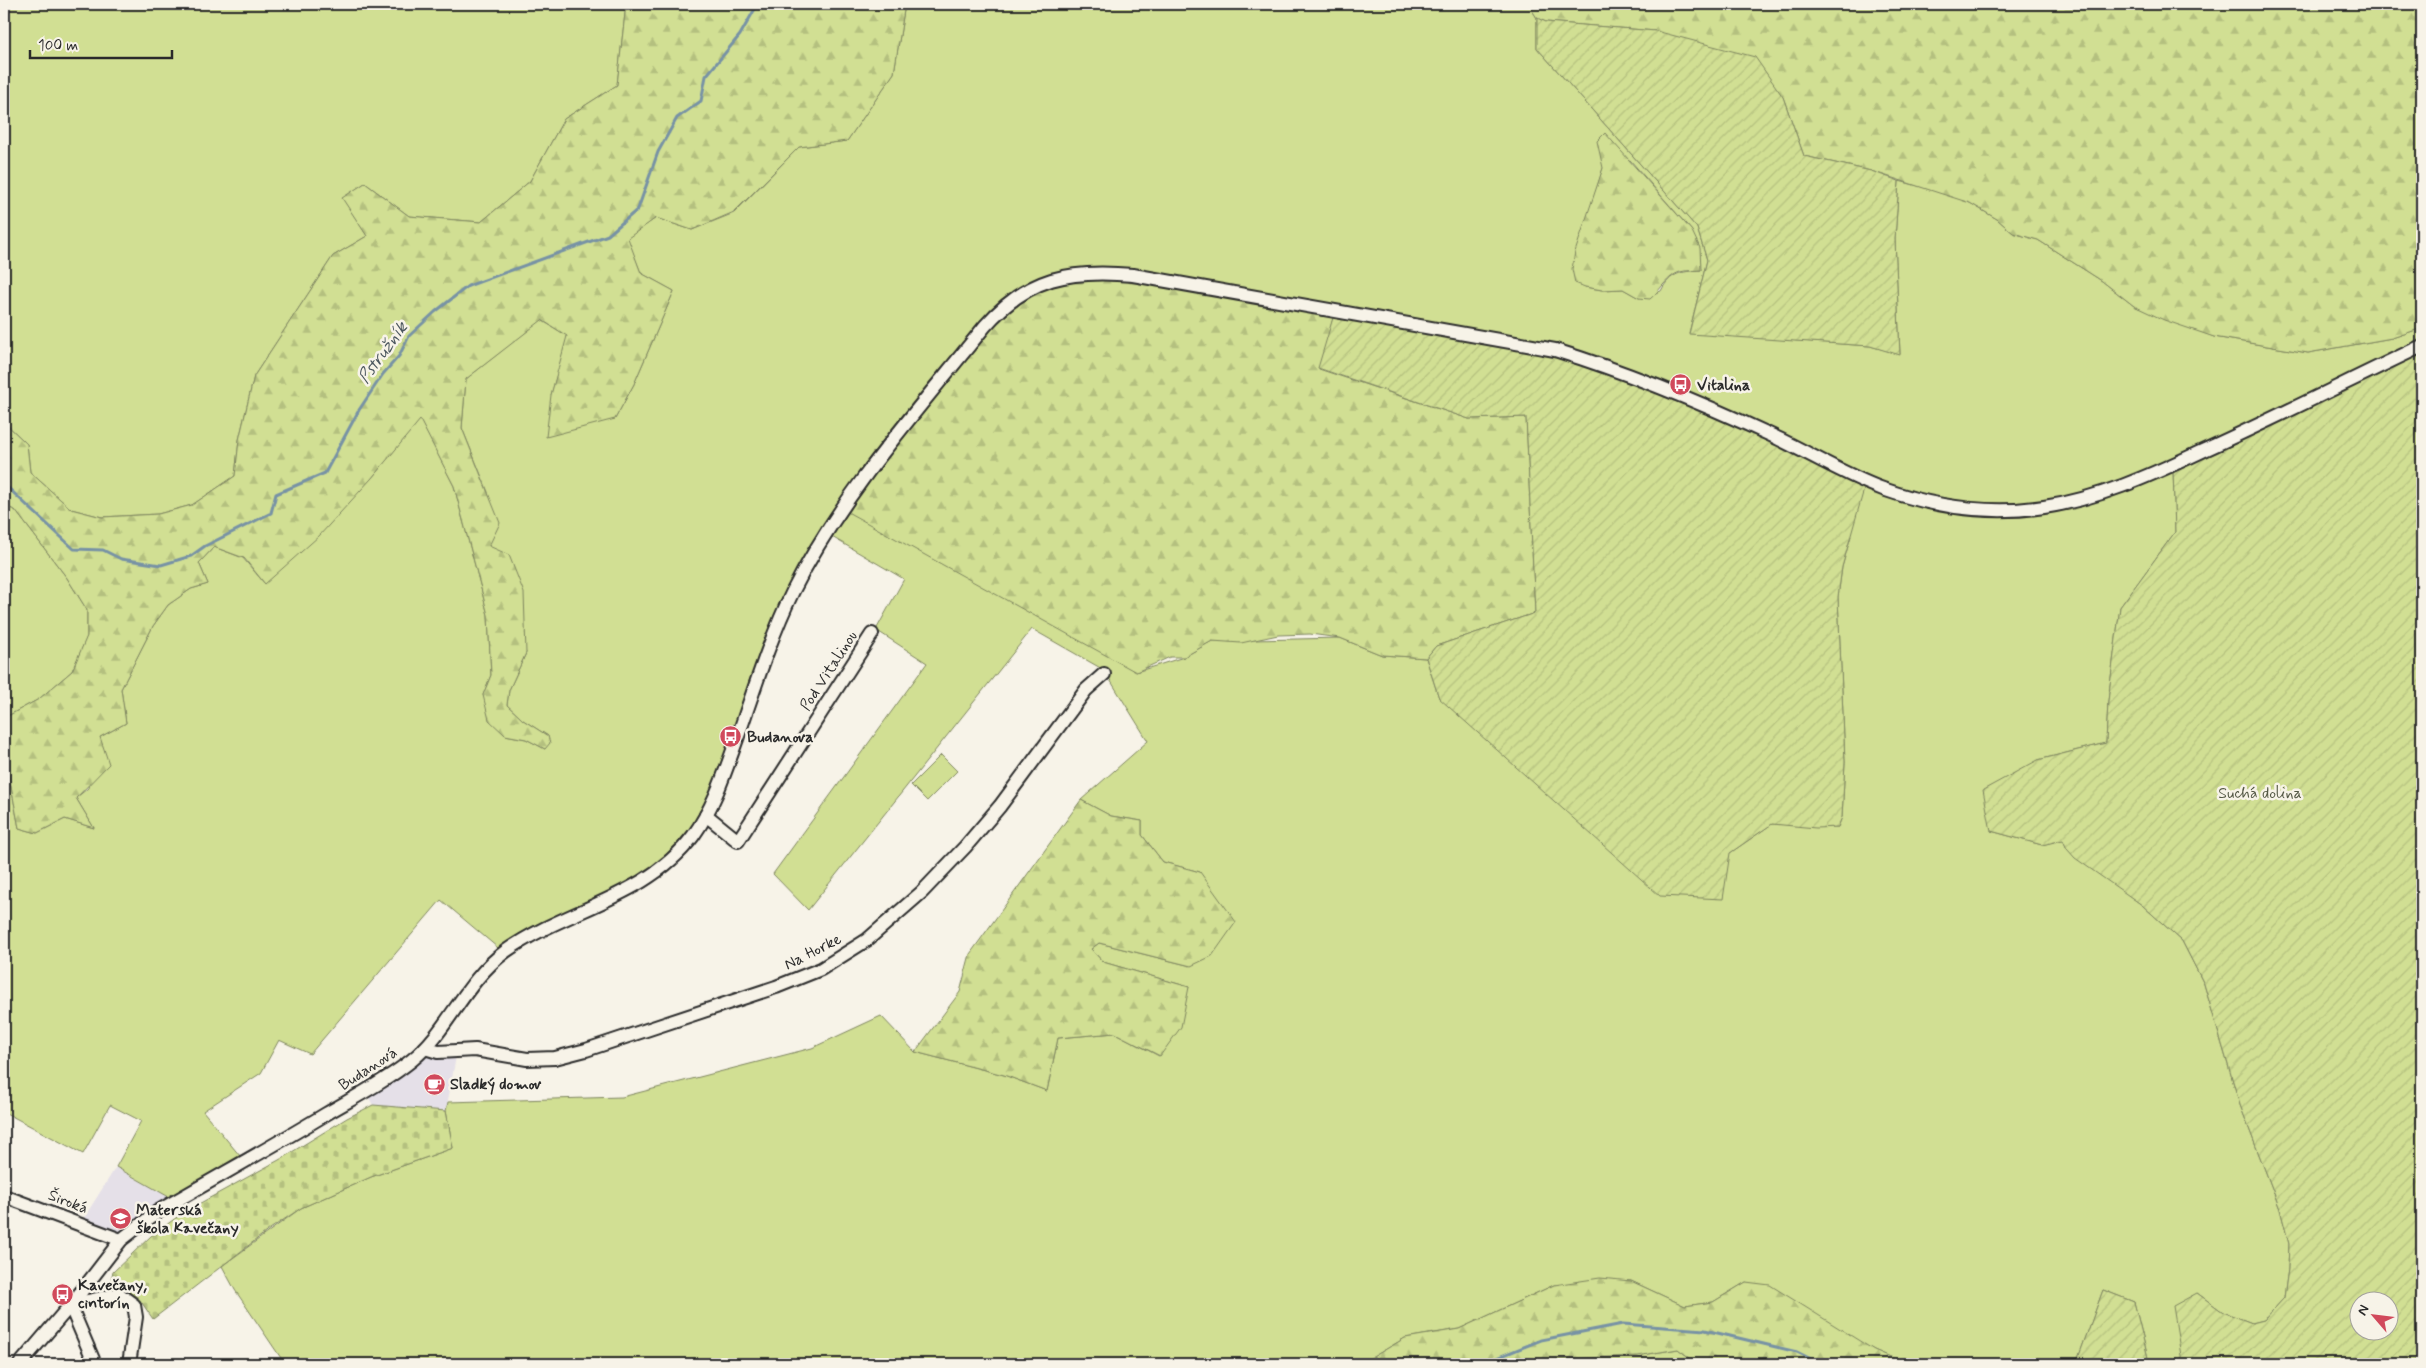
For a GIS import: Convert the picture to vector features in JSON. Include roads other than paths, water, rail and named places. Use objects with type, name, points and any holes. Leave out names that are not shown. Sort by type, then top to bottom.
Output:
[{"type":"street","name":"Budanová","points":[[20,1364],[72,1303],[121,1240],[157,1212],[391,1075],[425,1048],[472,982],[504,953],[526,938],[611,898],[645,879],[680,850],[706,815],[718,789],[776,631],[792,593],[825,532],[874,464],[1000,308],[1016,295],[1050,279],[1086,273],[1133,275],[1555,350],[1612,368],[1682,396],[1885,490],[1951,507],[1974,509],[2022,510],[2045,507],[2093,496],[2135,482],[2239,435],[2422,346]]},
{"type":"street","name":"Pod Vitalinou","points":[[706,815],[738,842],[872,634]]},
{"type":"street","name":"Na Horke","points":[[425,1048],[438,1052],[475,1050],[527,1059],[555,1058],[586,1050],[776,987],[821,969],[846,955],[895,917],[965,847],[1000,806],[1086,690],[1104,674]]},
{"type":"street","name":"Široká","points":[[4,1196],[121,1240]]},
{"type":"street","points":[[95,1364],[72,1303],[119,1294],[134,1305],[136,1317],[129,1364]]},
{"type":"waterway","name":"Pstružník","points":[[4,484],[74,549],[103,550],[121,559],[161,565],[191,556],[205,546],[271,513],[276,494],[325,473],[359,410],[383,374],[399,356],[409,336],[435,312],[468,286],[608,235],[638,209],[658,152],[677,118],[701,101],[706,76],[740,35],[756,7],[764,4]]},
{"type":"waterway","points":[[1482,1364],[1541,1340],[1623,1324],[1705,1330],[1797,1352],[1821,1364]]},
{"type":"place","name":"Vitalina","points":[[1681,385]]},
{"type":"place","name":"Budanova","points":[[731,737]]},
{"type":"place","name":"Sladký domov","points":[[434,1084]]},
{"type":"place","name":"Materská škola Kavečany","points":[[120,1219]]},
{"type":"place","name":"Kavečany, cintorín","points":[[62,1294]]},
{"type":"park label","name":"Suchá dolina","points":[[2260,793]]}]
